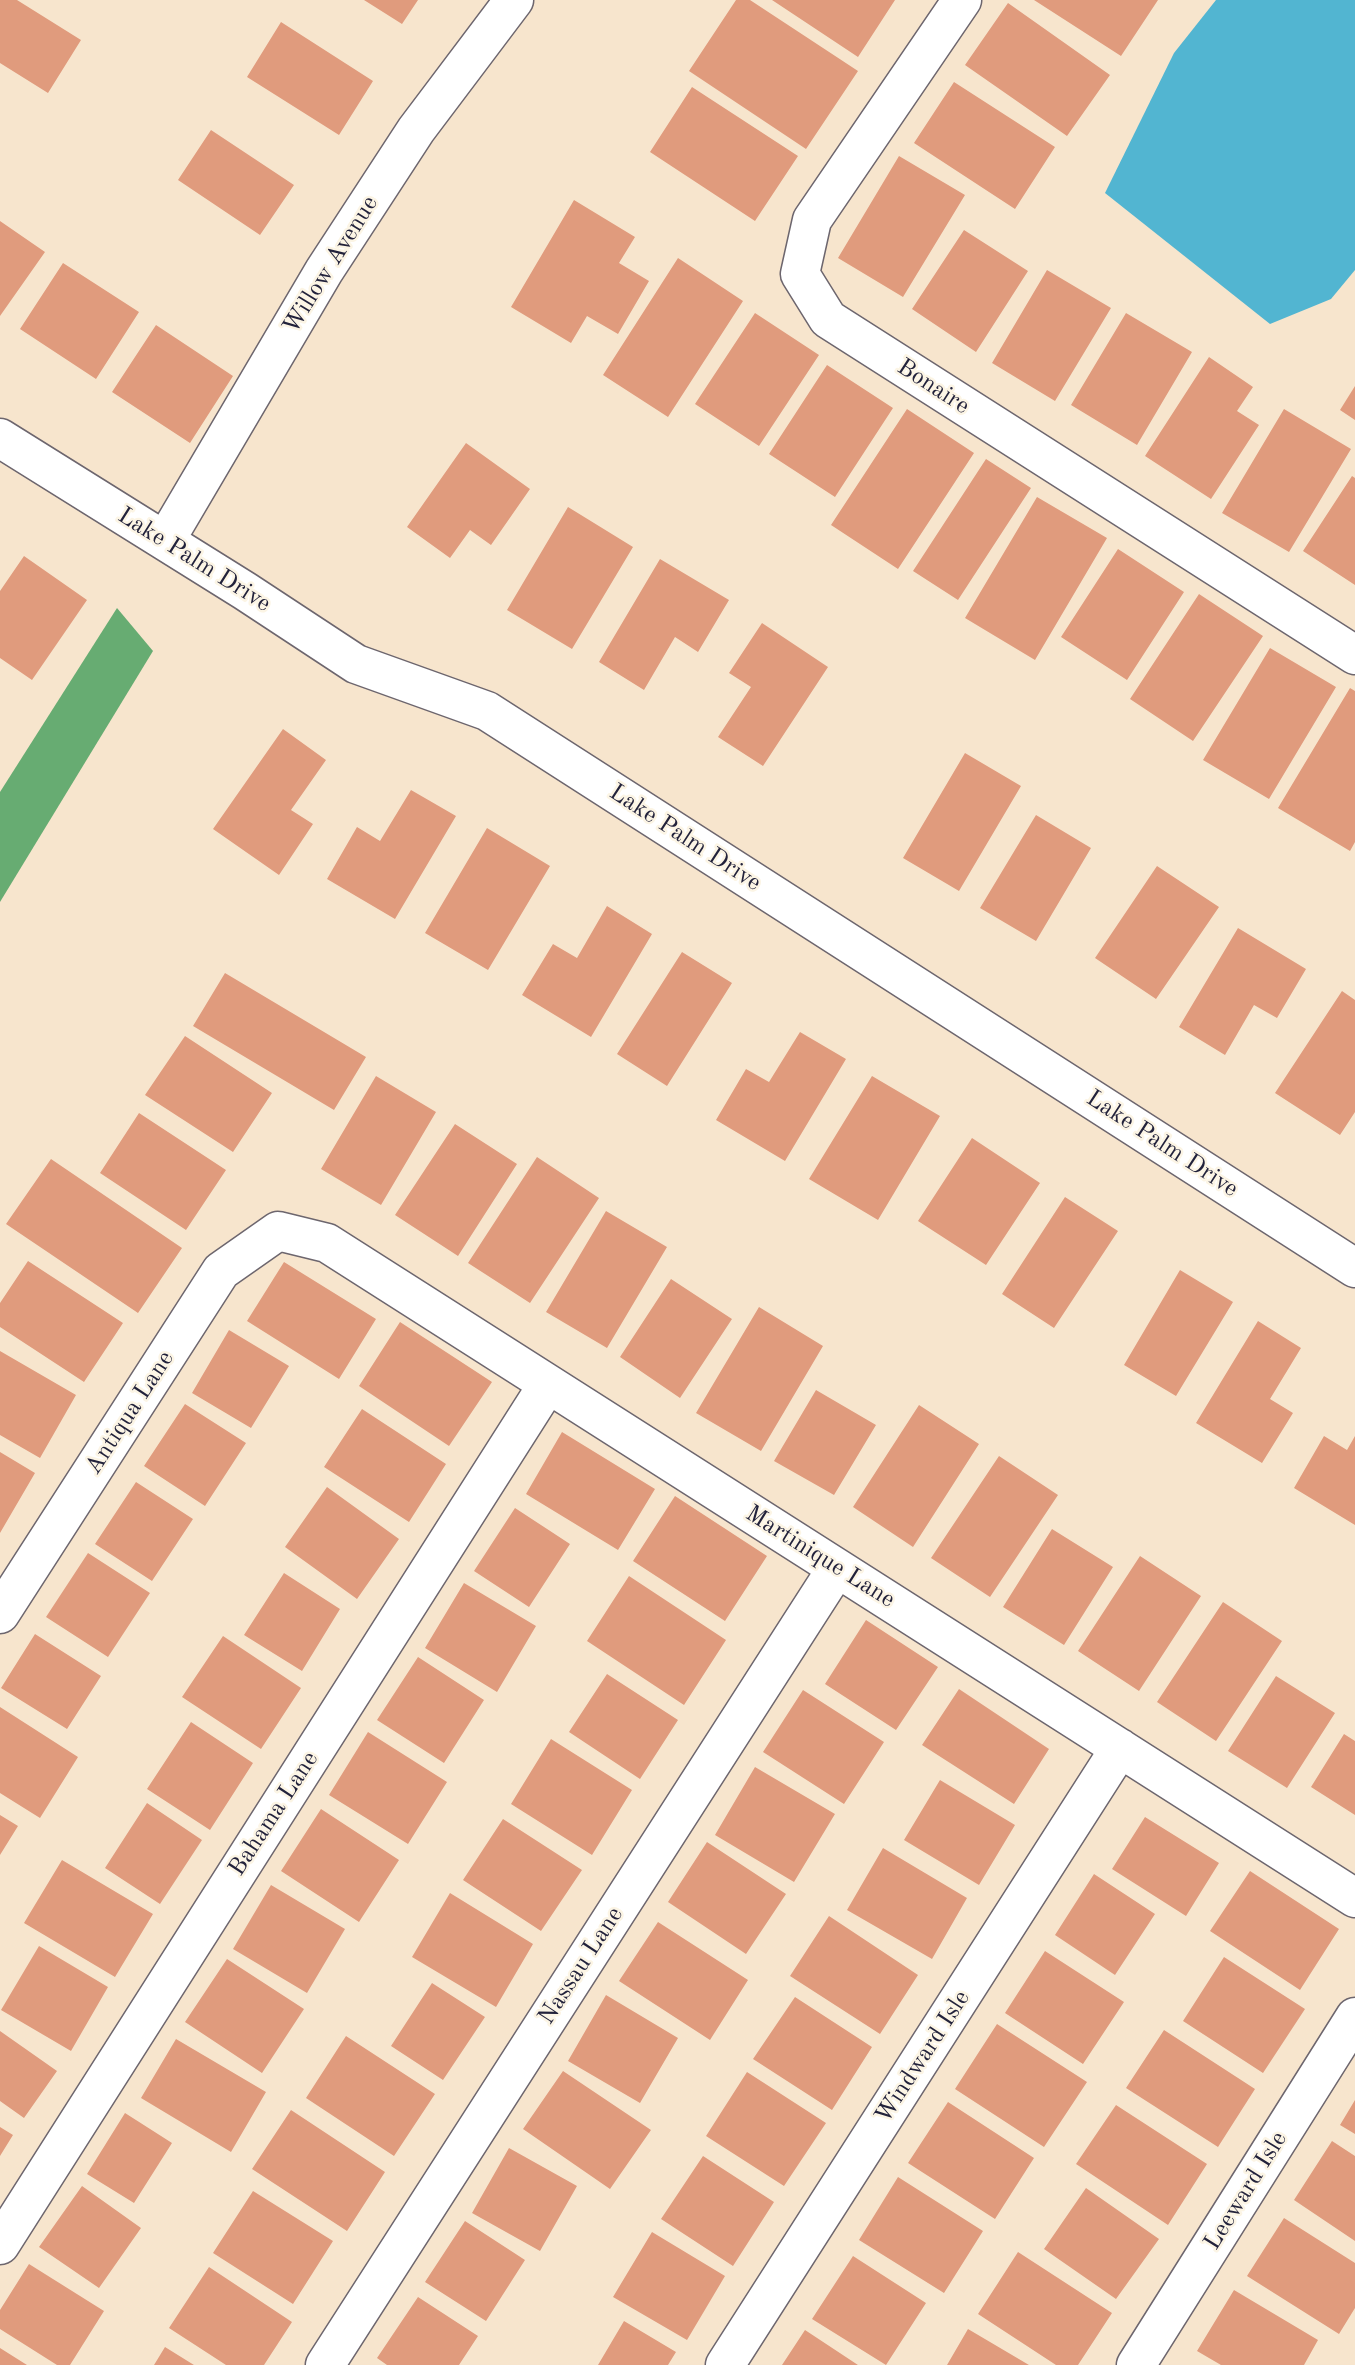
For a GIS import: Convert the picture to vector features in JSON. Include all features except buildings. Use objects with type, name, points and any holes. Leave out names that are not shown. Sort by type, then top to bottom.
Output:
[{"type":"street","name":"Willow Avenue","points":[[165,541],[324,271],[416,130],[514,0]]},
{"type":"street","name":"Bonaire","points":[[962,0],[812,220],[800,274],[828,319],[1355,655]]},
{"type":"street","name":"Lake Palm Drive","points":[[0,439],[356,664],[487,711],[1355,1268]]},
{"type":"street","name":"Martinique Lane","points":[[278,1231],[327,1243],[1355,1898]]},
{"type":"street","name":"Antiqua Lane","points":[[0,1614],[221,1271],[278,1231]]},
{"type":"street","name":"Bahama Lane","points":[[0,2245],[548,1384]]},
{"type":"street","name":"Nassau Lane","points":[[325,2365],[837,1568]]},
{"type":"street","name":"Windward Isle","points":[[725,2365],[1120,1748]]},
{"type":"street","name":"Leeward Isle","points":[[1136,2365],[1355,2017]]},
{"type":"green space","points":[[117,608],[153,651],[0,902],[0,792]]},
{"type":"water","points":[[1216,0],[1355,0],[1355,270],[1331,299],[1270,324],[1105,193],[1174,53]]}]
